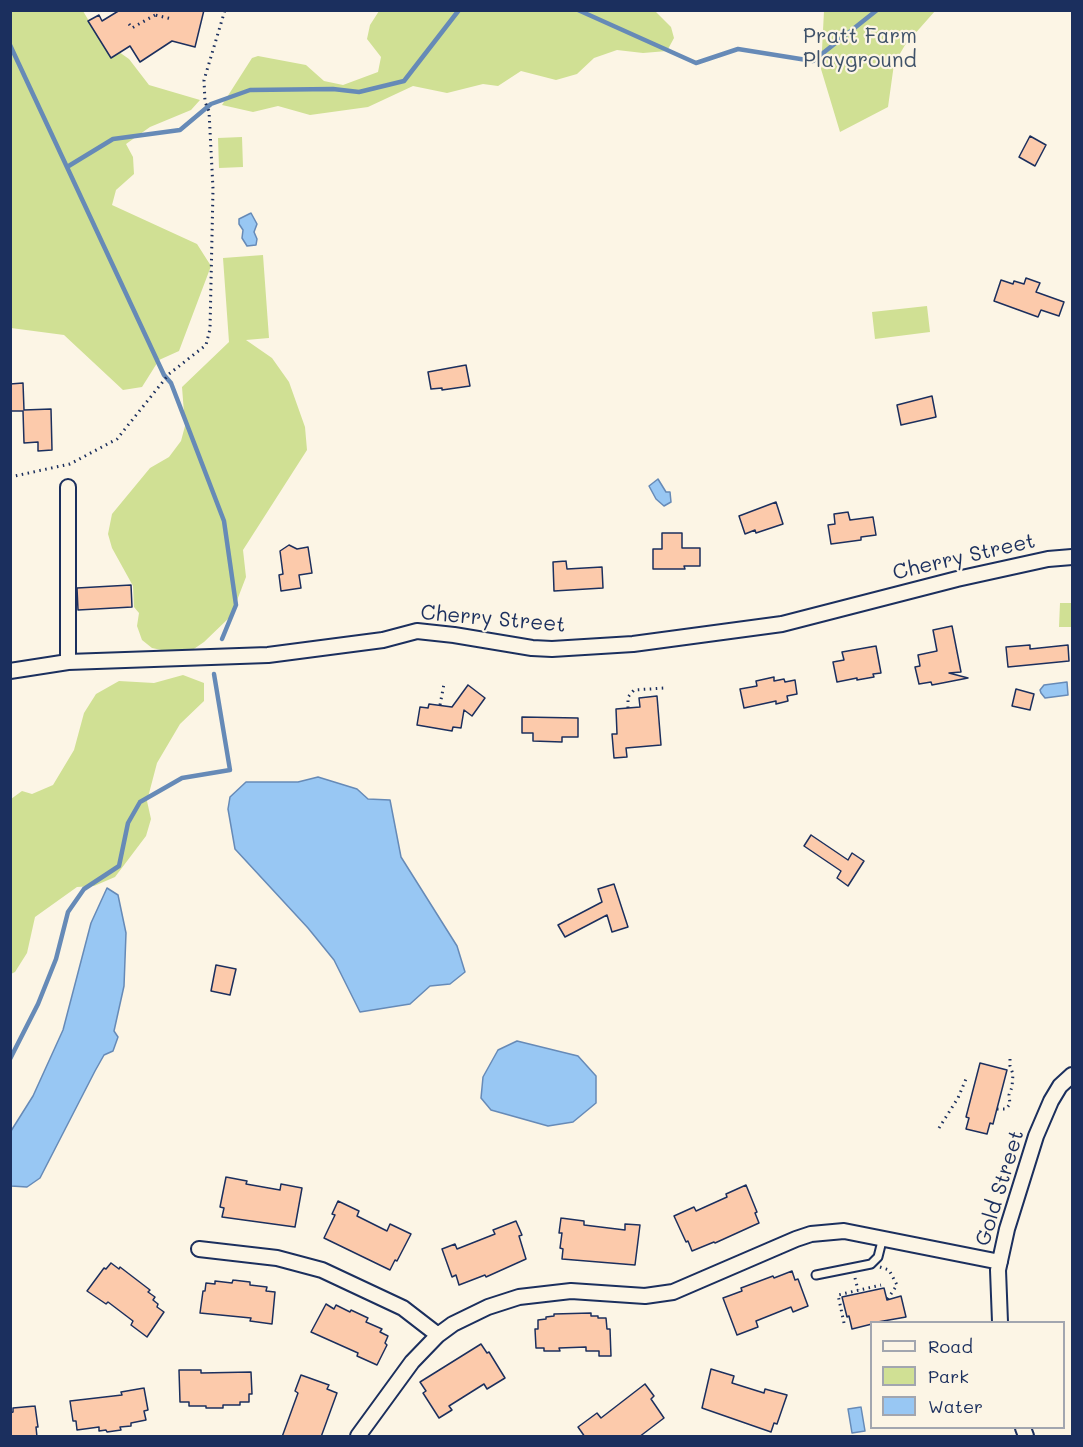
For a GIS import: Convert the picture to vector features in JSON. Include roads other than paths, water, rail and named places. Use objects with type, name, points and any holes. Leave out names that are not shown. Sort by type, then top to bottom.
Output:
[{"type":"street","points":[[68,487],[68,662]]},
{"type":"street","name":"Cherry Street","points":[[10,671],[68,662],[268,656],[383,640],[417,631],[532,648],[633,644],[782,624],[957,579],[1072,557]]},
{"type":"street","name":"Gold Street","points":[[1000,1321],[998,1294],[1000,1262],[1007,1229],[1036,1136],[1051,1101],[1060,1086],[1072,1075]]},
{"type":"street","points":[[358,1437],[412,1362],[438,1335],[453,1324],[488,1307],[519,1297],[571,1291],[659,1295],[688,1287],[796,1239],[811,1234],[844,1231],[1000,1262]]},
{"type":"street","points":[[199,1249],[277,1258],[322,1270],[403,1308],[438,1335]]},
{"type":"lane","points":[[816,1275],[871,1264],[878,1257],[883,1237]]},
{"type":"water","points":[[251,213],[257,224],[254,232],[257,239],[256,245],[247,246],[242,238],[243,230],[239,219]]},
{"type":"water","points":[[658,479],[666,492],[670,492],[671,502],[664,506],[656,499],[649,486]]},
{"type":"water","points":[[1067,682],[1068,695],[1045,698],[1041,693],[1040,690],[1044,685]]},
{"type":"water","points":[[318,777],[357,789],[368,799],[390,800],[401,857],[457,946],[465,972],[450,984],[430,986],[410,1004],[360,1012],[334,960],[308,928],[235,849],[228,809],[230,797],[246,782],[298,782]]},
{"type":"water","points":[[107,888],[118,895],[126,933],[124,986],[114,1031],[118,1037],[113,1051],[104,1055],[95,1071],[40,1178],[27,1187],[11,1186],[11,1131],[33,1096],[63,1030],[91,923]]},
{"type":"water","points":[[517,1041],[578,1056],[596,1076],[596,1103],[573,1122],[548,1126],[491,1110],[481,1098],[483,1077],[498,1050]]},
{"type":"water","points":[[861,1407],[865,1431],[852,1433],[848,1409]]},
{"type":"waterway","points":[[67,167],[113,139],[180,130],[211,104],[250,90],[333,89],[359,92],[404,81],[459,10]]},
{"type":"waterway","points":[[578,10],[696,63],[738,49],[813,61],[877,10]]},
{"type":"waterway","points":[[10,45],[164,375],[171,383],[224,521],[236,605],[222,639]]},
{"type":"waterway","points":[[10,1059],[38,1004],[56,959],[68,912],[84,889],[119,866],[128,823],[140,802],[182,778],[230,770],[214,674]]},
{"type":"park label","name":"Pratt Farm Playground","points":[[860,49]]}]
